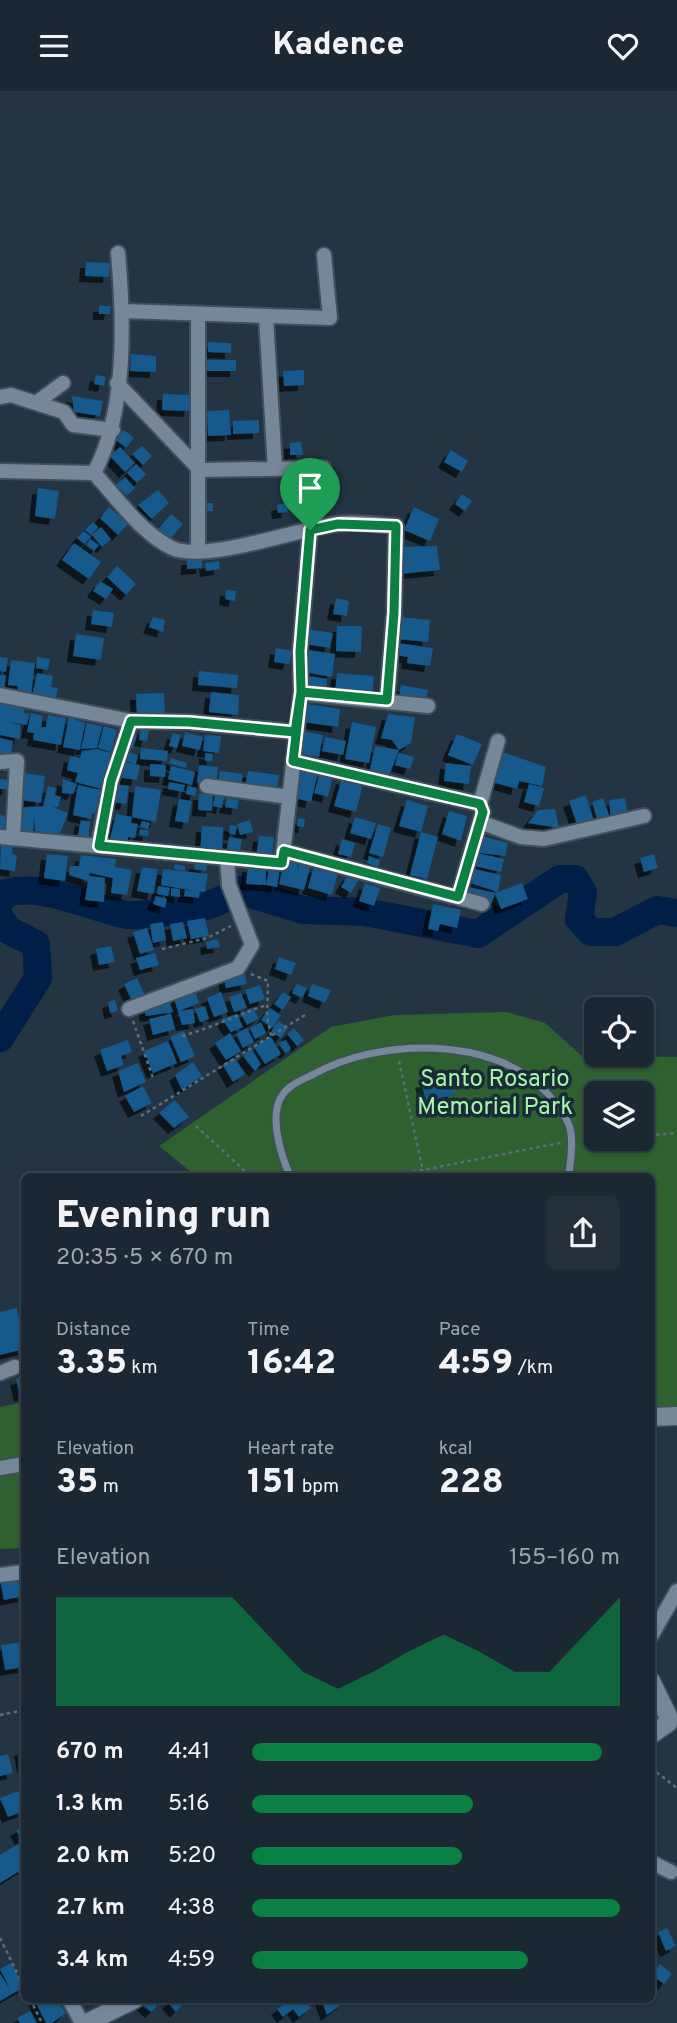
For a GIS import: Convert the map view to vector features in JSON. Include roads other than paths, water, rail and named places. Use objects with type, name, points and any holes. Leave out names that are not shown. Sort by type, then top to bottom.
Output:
[{"type":"street","points":[[94,473],[113,430],[123,311],[117,253]]},
{"type":"street","points":[[123,311],[330,318],[324,255]]},
{"type":"street","points":[[198,314],[198,551]]},
{"type":"street","points":[[266,317],[275,468]]},
{"type":"street","points":[[36,403],[64,383]]},
{"type":"street","points":[[117,383],[200,470],[324,468]]},
{"type":"street","points":[[0,397],[11,395],[64,411],[73,425],[113,430]]},
{"type":"street","points":[[0,471],[94,473],[157,539],[175,549],[198,551],[254,544],[338,524],[396,526],[394,613],[387,700]]},
{"type":"street","points":[[0,762],[17,761],[7,838],[282,863],[301,692],[300,651],[310,530]]},
{"type":"street","points":[[301,692],[428,706]]},
{"type":"street","points":[[0,695],[131,721],[189,722],[295,732]]},
{"type":"street","points":[[99,846],[111,781],[131,721]]},
{"type":"street","points":[[458,897],[483,812],[480,804],[498,741]]},
{"type":"street","points":[[293,761],[480,804]]},
{"type":"street","points":[[207,786],[289,797]]},
{"type":"street","points":[[480,823],[521,837],[544,839],[644,817]]},
{"type":"street","points":[[284,851],[482,904]]},
{"type":"street","points":[[129,1009],[165,993],[238,968],[252,945],[229,885],[227,860]]},
{"type":"street","points":[[0,1373],[20,1366]]},
{"type":"street","points":[[655,1417],[677,1416]]},
{"type":"street","points":[[0,1468],[21,1464]]},
{"type":"street","points":[[0,1575],[21,1572]]},
{"type":"street","points":[[655,1629],[677,1591]]},
{"type":"street","points":[[655,1689],[668,1716],[668,1723],[655,1733]]},
{"type":"street","points":[[655,1864],[671,1872]]},
{"type":"street","points":[[71,2003],[82,2023]]},
{"type":"street","points":[[87,2023],[127,2003]]},
{"type":"lane","points":[[289,1173],[276,1125],[280,1099],[289,1087],[327,1066],[368,1054],[397,1051],[460,1051],[490,1055],[534,1078],[557,1105],[569,1127],[569,1173]]},
{"type":"waterway","points":[[0,902],[5,893],[34,891],[135,915],[199,908],[238,890],[303,910],[365,912],[478,934],[560,879],[575,879],[583,892],[579,919],[591,932],[615,932],[657,910],[677,913]]},
{"type":"waterway","points":[[0,918],[8,930],[36,944],[38,978],[0,1038]]},
{"type":"park label","name":"Santo Rosario Memorial Park","points":[[495,1094]]}]
